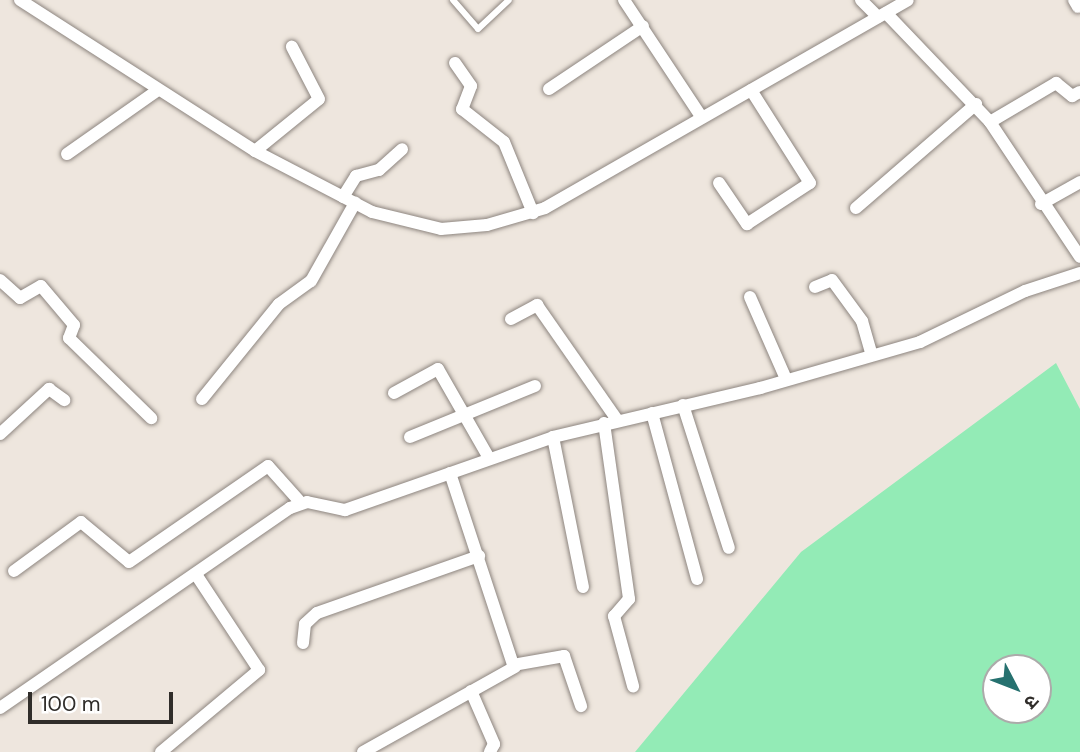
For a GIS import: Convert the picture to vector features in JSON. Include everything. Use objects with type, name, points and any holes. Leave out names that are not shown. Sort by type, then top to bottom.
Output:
[{"type":"street","points":[[20,0],[255,151],[355,203],[441,229],[487,226],[533,212],[908,0]]},
{"type":"street","points":[[625,0],[702,118]]},
{"type":"street","points":[[861,0],[882,15],[976,104],[1041,204],[1080,257]]},
{"type":"street","points":[[549,89],[643,26]]},
{"type":"street","points":[[255,151],[319,99],[292,47]]},
{"type":"street","points":[[455,63],[471,86],[463,109],[504,142],[533,212]]},
{"type":"street","points":[[990,122],[1058,82],[1072,96],[1080,92]]},
{"type":"street","points":[[67,154],[158,90]]},
{"type":"street","points":[[719,183],[747,224],[810,183],[751,90]]},
{"type":"street","points":[[856,208],[976,104]]},
{"type":"street","points":[[343,197],[359,175],[379,170],[402,149]]},
{"type":"street","points":[[1041,204],[1080,182]]},
{"type":"street","points":[[202,399],[279,304],[310,281],[355,203]]},
{"type":"street","points":[[14,571],[81,522],[129,562],[268,466],[301,503],[345,510],[553,437],[786,379],[932,338],[1025,291],[1080,274]]},
{"type":"street","points":[[0,280],[20,298],[41,286],[74,325],[69,338],[152,418]]},
{"type":"street","points":[[815,287],[832,280],[862,321],[871,353]]},
{"type":"street","points":[[751,297],[786,379]]},
{"type":"street","points":[[511,319],[537,304],[618,421]]},
{"type":"street","points":[[394,393],[435,368],[489,458]]},
{"type":"street","points":[[410,436],[535,386]]},
{"type":"street","points":[[0,434],[49,389],[64,400]]},
{"type":"street","points":[[683,405],[729,548]]},
{"type":"street","points":[[652,413],[697,579]]},
{"type":"street","points":[[604,424],[629,599],[614,616],[633,686]]},
{"type":"street","points":[[553,437],[583,587]]},
{"type":"street","points":[[450,473],[515,667]]},
{"type":"street","points":[[0,708],[301,503]]},
{"type":"street","points":[[303,643],[305,624],[317,613],[479,556]]},
{"type":"street","points":[[161,752],[259,670],[197,576]]},
{"type":"street","points":[[366,751],[515,667],[564,656],[581,706]]},
{"type":"street","points":[[471,691],[494,744],[490,752]]},
{"type":"lane","points":[[453,0],[478,29],[509,0]]},
{"type":"green space","points":[[1056,363],[1080,409],[1080,752],[635,752],[801,552]]}]
